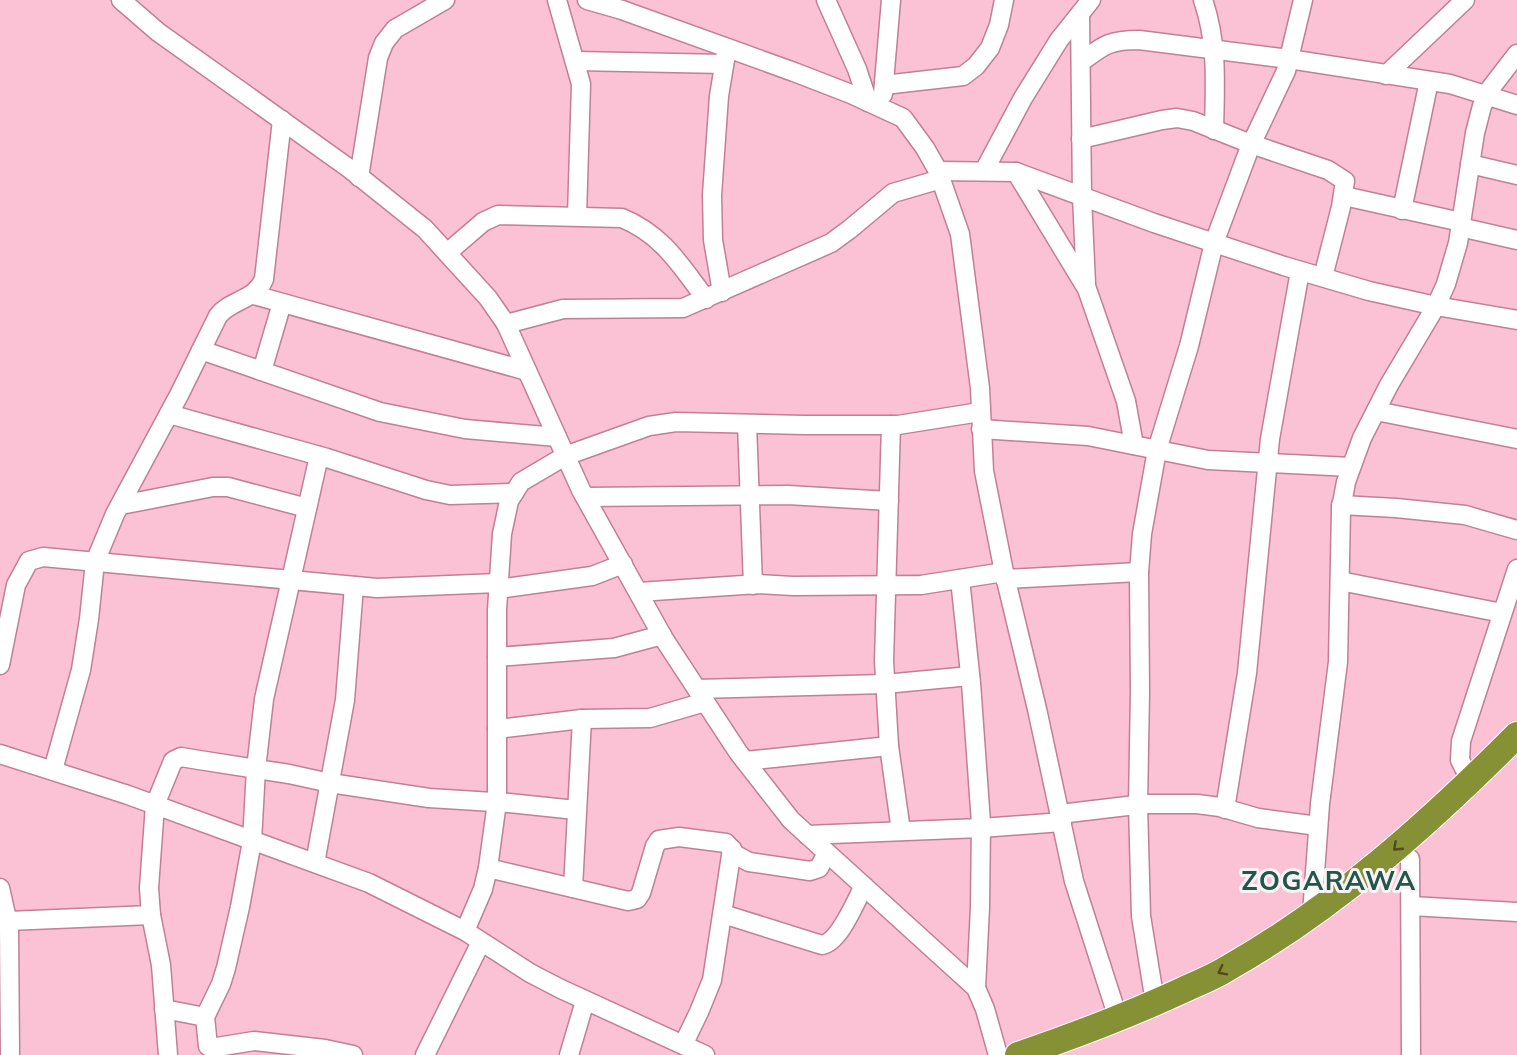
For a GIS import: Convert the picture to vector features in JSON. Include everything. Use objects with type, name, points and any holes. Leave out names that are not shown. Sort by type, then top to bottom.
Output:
[{"type":"highway","points":[[1018,1055],[1118,1018],[1227,969],[1312,914],[1387,857],[1517,735]]},
{"type":"highway","points":[[1071,1055],[1147,1025],[1235,984],[1323,928],[1410,859],[1517,759]]},
{"type":"street","points":[[120,0],[158,32],[282,120],[425,229],[488,298],[506,324],[585,497],[662,635],[745,761],[791,820],[976,988],[985,1009],[998,1055]]},
{"type":"street","points":[[359,177],[378,58],[384,43],[395,29],[445,0]]},
{"type":"street","points":[[557,0],[581,84],[577,216]]},
{"type":"street","points":[[587,0],[726,56],[794,72],[875,105],[903,118],[926,147],[939,175],[960,234],[980,388],[984,471],[1005,575],[1074,882],[1118,1018]]},
{"type":"street","points":[[826,0],[875,105]]},
{"type":"street","points":[[875,105],[884,85],[891,0]]},
{"type":"street","points":[[884,85],[963,76],[976,66],[990,48],[999,25],[1004,0]]},
{"type":"street","points":[[1203,0],[1211,22],[1214,49],[1214,130]]},
{"type":"street","points":[[1155,1002],[1141,916],[1138,805],[1139,572],[1142,534],[1157,450],[1189,346],[1214,243],[1251,144],[1286,71],[1302,0]]},
{"type":"street","points":[[1386,75],[1465,0]]},
{"type":"street","points":[[1086,7],[1080,62],[1082,196],[1087,289]]},
{"type":"street","points":[[984,171],[1023,98],[1059,40],[1086,7]]},
{"type":"street","points":[[1080,62],[1107,44],[1121,40],[1139,40],[1289,59],[1450,84],[1517,105]]},
{"type":"street","points":[[1312,914],[1318,826],[1338,662],[1341,505],[1351,467],[1362,438],[1446,284],[1458,243],[1482,105],[1517,54]]},
{"type":"street","points":[[576,61],[726,56]]},
{"type":"street","points":[[714,296],[712,195],[719,96],[726,56]]},
{"type":"street","points":[[1402,210],[1429,81]]},
{"type":"street","points":[[1081,140],[1177,118],[1193,121],[1341,176],[1345,181],[1344,196],[1323,277]]},
{"type":"street","points":[[53,771],[81,670],[95,562],[121,504],[218,316],[225,307],[254,295],[264,279],[282,120]]},
{"type":"street","points":[[1470,164],[1517,175]]},
{"type":"street","points":[[506,324],[563,309],[666,310],[683,308],[831,243],[850,230],[893,193],[939,175],[984,171],[1016,172],[1154,224],[1300,271],[1436,306],[1517,320]]},
{"type":"street","points":[[1016,172],[1087,289],[1126,401],[1134,446]]},
{"type":"street","points":[[1344,196],[1517,240]]},
{"type":"street","points":[[447,253],[483,222],[498,215],[622,218],[641,226],[666,246],[714,296]]},
{"type":"street","points":[[1225,809],[1247,673],[1270,439],[1300,271]]},
{"type":"street","points":[[254,295],[527,371]]},
{"type":"street","points":[[262,371],[282,303]]},
{"type":"street","points":[[201,350],[380,412],[465,429],[557,437]]},
{"type":"street","points":[[1376,411],[1517,439]]},
{"type":"street","points":[[169,414],[319,456],[426,490],[450,495],[514,493]]},
{"type":"street","points":[[465,932],[483,889],[497,802],[498,586],[501,534],[509,501],[521,482],[565,456],[649,426],[676,422],[891,425],[980,421],[1088,436],[1208,460],[1351,467]]},
{"type":"street","points":[[747,424],[753,585]]},
{"type":"street","points":[[891,425],[884,661],[889,746],[901,831]]},
{"type":"street","points":[[319,456],[264,699],[256,768],[252,842],[240,908],[221,984],[205,1017],[208,1046],[211,1048],[254,1041],[325,1049],[353,1055]]},
{"type":"street","points":[[121,504],[213,486],[228,487],[307,508]]},
{"type":"street","points":[[585,497],[789,495],[888,501]]},
{"type":"street","points":[[1341,505],[1465,515],[1517,530]]},
{"type":"street","points":[[0,665],[16,585],[29,561],[43,557],[377,588],[498,586],[592,576],[623,564]]},
{"type":"street","points":[[1470,780],[1460,760],[1459,747],[1517,569]]},
{"type":"street","points":[[639,592],[753,585],[921,585],[1005,575],[1139,572]]},
{"type":"street","points":[[960,579],[970,676],[981,828],[976,988]]},
{"type":"street","points":[[1340,581],[1502,613]]},
{"type":"street","points":[[315,863],[345,700],[354,586]]},
{"type":"street","points":[[497,657],[614,648],[662,635]]},
{"type":"street","points":[[497,729],[582,719],[650,718],[701,695],[885,684],[970,676]]},
{"type":"street","points":[[573,888],[582,719]]},
{"type":"street","points":[[745,761],[889,746]]},
{"type":"street","points":[[0,754],[154,805],[369,884],[465,932],[530,973],[585,1001],[705,1055]]},
{"type":"street","points":[[168,1055],[161,965],[151,915],[149,888],[154,805],[173,761],[181,757],[429,798],[576,810]]},
{"type":"street","points":[[807,835],[981,828],[1138,805],[1197,804],[1258,818],[1318,826]]},
{"type":"street","points":[[488,868],[628,900],[637,899],[641,893],[655,846],[659,840],[679,837],[726,843],[736,855],[749,862],[810,871],[819,868],[827,853]]},
{"type":"street","points":[[683,1045],[712,980],[732,849]]},
{"type":"street","points":[[1410,859],[1411,1055]]},
{"type":"street","points":[[723,914],[822,945],[828,944],[837,937],[864,886]]},
{"type":"street","points":[[0,888],[8,921],[4,943],[5,1028],[10,1055]]},
{"type":"street","points":[[1410,906],[1517,912]]},
{"type":"street","points":[[8,921],[151,915]]},
{"type":"street","points":[[425,1055],[481,942]]},
{"type":"street","points":[[569,1055],[585,1001]]},
{"type":"street","points":[[164,1009],[205,1017]]},
{"type":"district","name":"ZOGARAWA","points":[[1329,880]]}]
